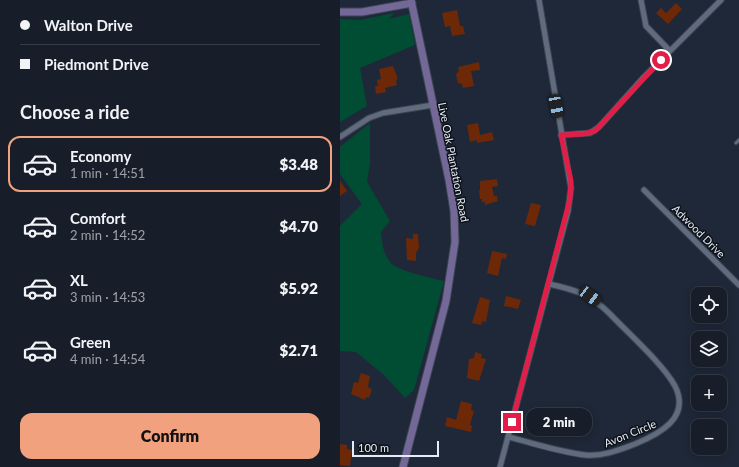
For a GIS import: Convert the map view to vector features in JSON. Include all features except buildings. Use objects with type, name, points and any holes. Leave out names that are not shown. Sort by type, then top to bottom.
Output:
[{"type":"street","points":[[500,467],[570,199],[571,181],[561,135],[539,0]]},
{"type":"street","points":[[641,0],[646,26],[670,51]]},
{"type":"street","points":[[561,135],[583,134],[595,131],[670,51],[721,0]]},
{"type":"street","points":[[340,12],[370,11],[411,1]]},
{"type":"street","name":"Live Oak Plantation Road","points":[[403,467],[446,301],[455,242],[454,211],[411,1]]},
{"type":"street","points":[[340,137],[369,118],[383,113],[433,105]]},
{"type":"street","name":"Adwood Drive","points":[[644,190],[739,285]]},
{"type":"street","name":"Avon Circle","points":[[508,437],[586,456],[605,454],[655,436],[670,425],[677,413],[678,394],[669,377],[610,314],[595,300],[582,292],[548,284]]},
{"type":"lane","points":[[736,143],[739,140]]},
{"type":"green space","points":[[394,13],[389,19],[409,14],[415,45],[360,68],[367,106],[340,122],[340,19],[360,20]]},
{"type":"green space","points":[[370,123],[370,163],[367,182],[390,221],[381,232],[384,251],[390,262],[399,268],[415,274],[444,281],[414,390],[405,398],[384,375],[356,352],[340,351],[340,226],[362,204],[340,174],[340,147]]},
{"type":"route","points":[[512,422],[568,211],[571,181],[561,135],[583,134],[595,131],[661,60]]}]
